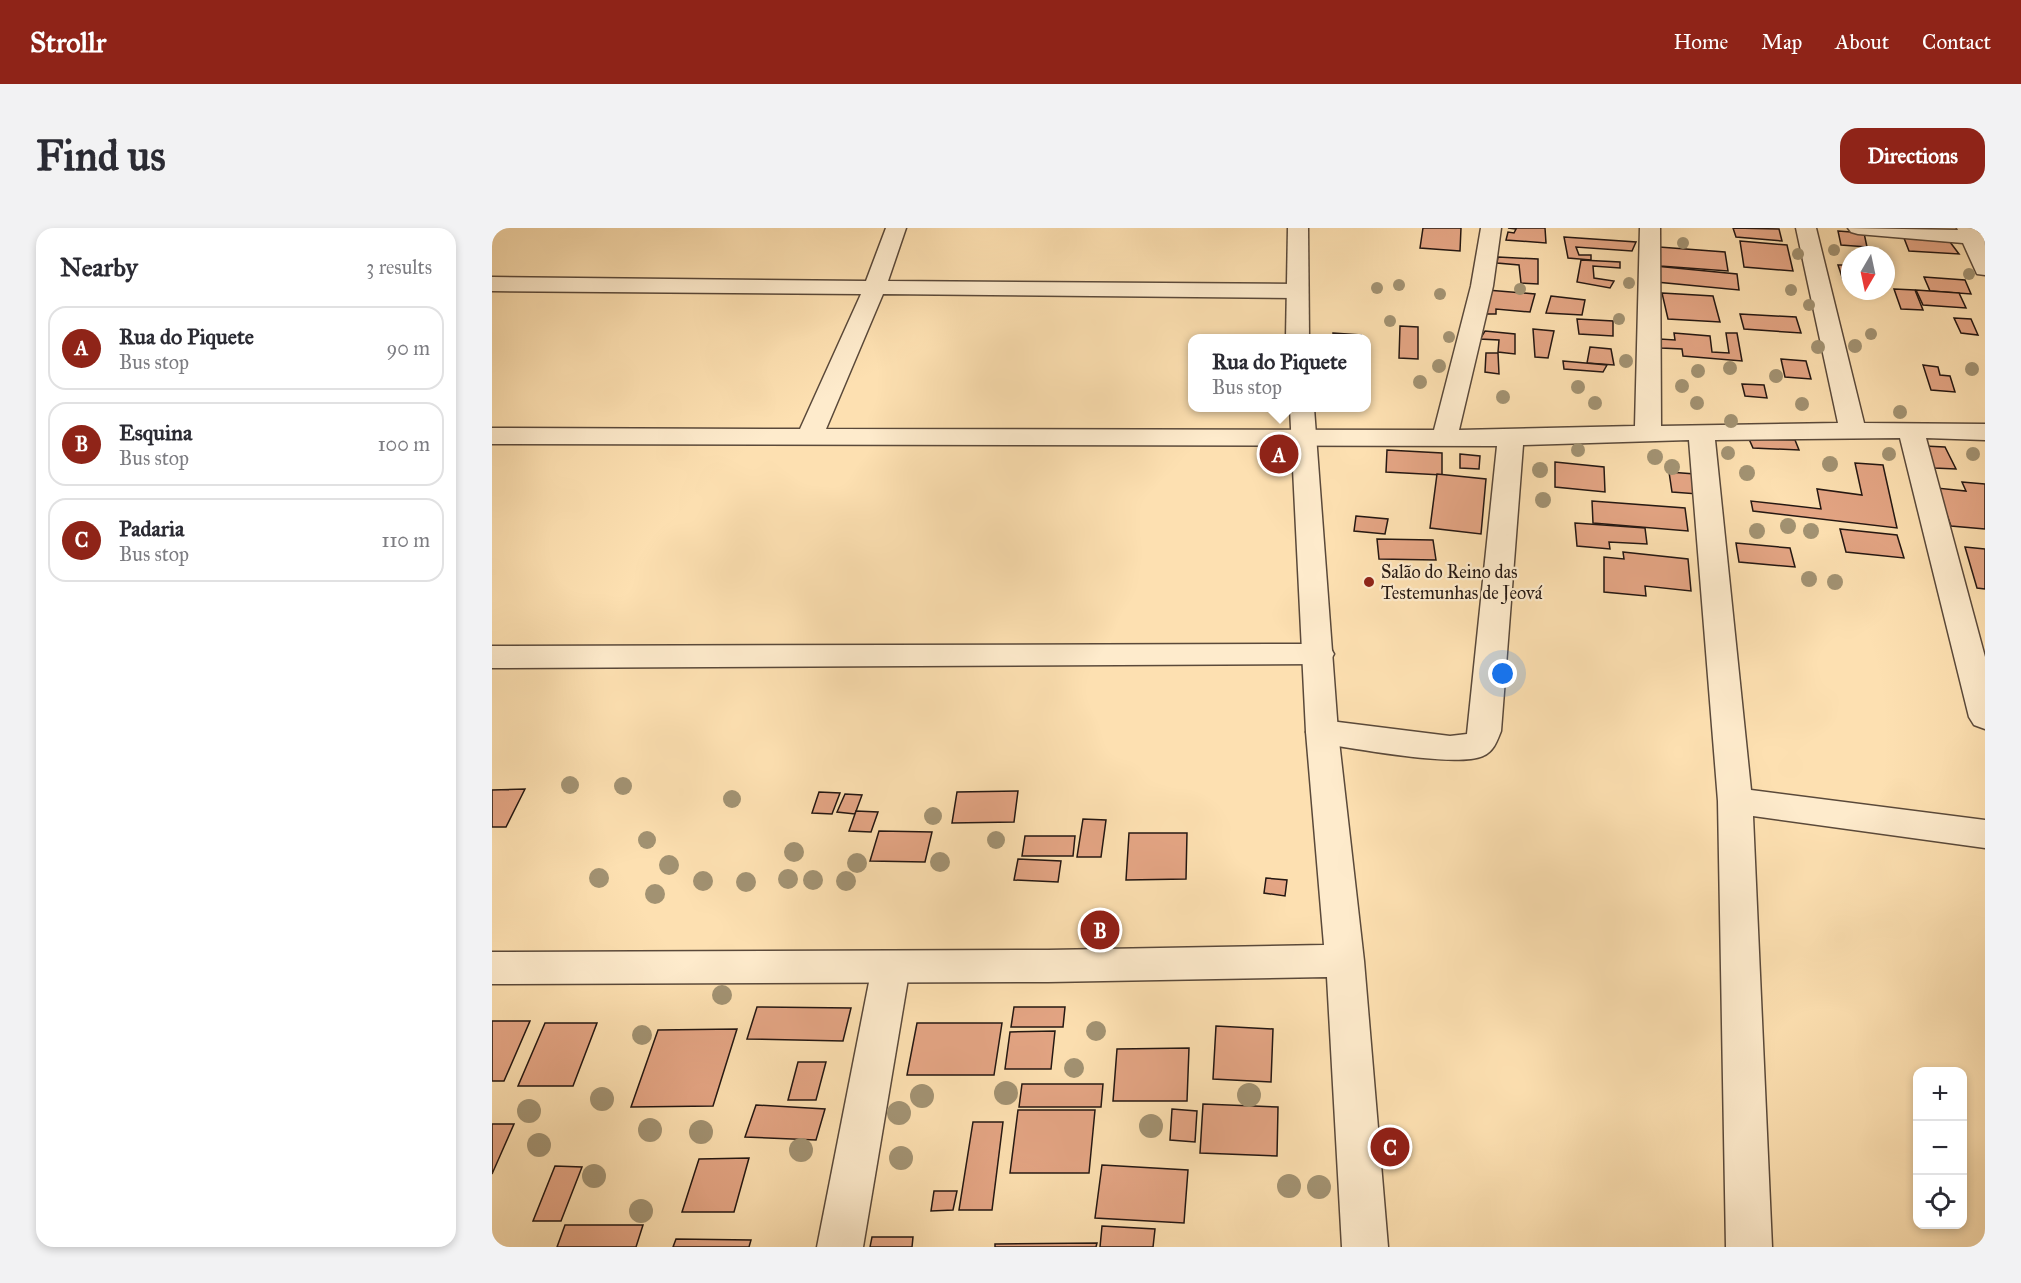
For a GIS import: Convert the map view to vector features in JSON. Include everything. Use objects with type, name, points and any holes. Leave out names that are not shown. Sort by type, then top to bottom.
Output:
[{"type":"street","points":[[809,438],[875,286],[896,228]]},
{"type":"street","points":[[1298,228],[1296,291],[1298,334]]},
{"type":"street","points":[[1445,436],[1482,286],[1491,228]]},
{"type":"street","points":[[1647,434],[1650,228]]},
{"type":"street","points":[[1806,228],[1853,432]]},
{"type":"street","points":[[1858,228],[1974,235],[1985,269]]},
{"type":"street","points":[[492,284],[1296,291]]},
{"type":"street","points":[[1302,412],[1323,732],[1345,961],[1365,1247]]},
{"type":"street","points":[[1911,430],[1985,717]]},
{"type":"street","points":[[492,436],[809,438],[1445,436],[1511,438],[1701,432],[1911,430],[1985,432]]},
{"type":"street","points":[[1701,432],[1735,801],[1749,1247]]},
{"type":"street","points":[[1323,732],[1450,748],[1472,747],[1480,742],[1485,731],[1511,438]]},
{"type":"street","points":[[492,657],[1319,654]]},
{"type":"street","points":[[1735,801],[1985,834]]},
{"type":"street","points":[[492,968],[891,967],[1345,961]]},
{"type":"street","points":[[840,1247],[891,967]]},
{"type":"building","points":[[1423,228],[1461,228],[1460,251],[1420,248]]},
{"type":"building","points":[[1508,228],[1545,228],[1546,243],[1506,240],[1508,232],[1514,233],[1516,229]]},
{"type":"building","points":[[1733,228],[1779,229],[1782,241],[1736,237]]},
{"type":"building","points":[[1838,231],[1864,233],[1867,246],[1841,245]]},
{"type":"building","points":[[1564,237],[1636,242],[1632,251],[1576,247],[1579,255],[1591,255],[1591,260],[1568,258]]},
{"type":"building","points":[[1904,238],[1950,242],[1959,254],[1909,251]]},
{"type":"building","points":[[1740,241],[1787,245],[1793,271],[1744,267]]},
{"type":"building","points":[[1659,247],[1725,252],[1728,271],[1660,266]]},
{"type":"building","points":[[1498,257],[1538,259],[1538,284],[1521,283],[1519,265],[1497,263]]},
{"type":"building","points":[[1581,260],[1620,262],[1620,268],[1593,266],[1594,278],[1614,281],[1610,288],[1577,282]]},
{"type":"building","points":[[1655,266],[1737,274],[1739,290],[1656,282]]},
{"type":"building","points":[[1924,277],[1965,280],[1971,294],[1930,291]]},
{"type":"building","points":[[1895,289],[1915,290],[1923,310],[1901,309]]},
{"type":"building","points":[[1487,290],[1535,294],[1530,312],[1496,309],[1496,314],[1484,314]]},
{"type":"building","points":[[1916,290],[1959,293],[1966,308],[1923,305]]},
{"type":"building","points":[[1662,293],[1713,296],[1720,322],[1668,319]]},
{"type":"building","points":[[1551,296],[1585,300],[1582,315],[1546,313]]},
{"type":"building","points":[[1740,314],[1796,317],[1801,333],[1744,329]]},
{"type":"building","points":[[1954,318],[1971,319],[1978,335],[1961,333]]},
{"type":"building","points":[[1577,319],[1613,321],[1613,336],[1579,334]]},
{"type":"building","points":[[1400,326],[1418,327],[1418,359],[1399,358]]},
{"type":"building","points":[[1533,329],[1554,331],[1548,358],[1535,357]]},
{"type":"building","points":[[1485,331],[1515,334],[1515,354],[1498,352],[1499,340],[1480,339]]},
{"type":"building","points":[[1674,333],[1710,336],[1712,352],[1729,353],[1726,333],[1737,333],[1742,361],[1683,356],[1682,349],[1661,348],[1660,339],[1675,340]]},
{"type":"building","points":[[1590,347],[1611,349],[1614,365],[1587,363]]},
{"type":"building","points":[[1486,353],[1498,353],[1499,374],[1485,372]]},
{"type":"building","points":[[1781,359],[1806,361],[1811,379],[1785,377]]},
{"type":"building","points":[[1563,361],[1607,365],[1603,372],[1564,369]]},
{"type":"building","points":[[1923,365],[1938,367],[1940,375],[1950,376],[1955,392],[1931,390]]},
{"type":"building","points":[[1742,384],[1764,385],[1767,398],[1745,396]]},
{"type":"building","points":[[1749,439],[1795,440],[1799,450],[1753,448]]},
{"type":"building","points":[[1924,446],[1945,447],[1956,469],[1934,468]]},
{"type":"building","points":[[1387,450],[1442,453],[1442,475],[1386,472]]},
{"type":"building","points":[[1460,454],[1480,456],[1479,469],[1460,468]]},
{"type":"building","points":[[1555,462],[1604,467],[1605,492],[1555,487]]},
{"type":"building","points":[[1855,463],[1883,465],[1897,528],[1753,511],[1751,501],[1821,509],[1817,489],[1862,495]]},
{"type":"building","points":[[1669,472],[1695,474],[1698,494],[1672,492]]},
{"type":"building","points":[[1437,474],[1486,479],[1481,534],[1430,528]]},
{"type":"building","points":[[1962,482],[1985,484],[1985,529],[1951,526],[1937,488],[1966,491]]},
{"type":"building","points":[[1592,501],[1685,508],[1688,531],[1593,523]]},
{"type":"building","points":[[1356,516],[1388,519],[1385,534],[1354,531]]},
{"type":"building","points":[[1575,523],[1645,528],[1647,544],[1609,542],[1610,549],[1577,546]]},
{"type":"building","points":[[1840,529],[1897,535],[1904,558],[1846,552]]},
{"type":"building","points":[[1377,539],[1433,540],[1436,560],[1379,559]]},
{"type":"building","points":[[1736,543],[1790,548],[1795,567],[1739,562]]},
{"type":"building","points":[[1965,547],[1985,549],[1985,589],[1977,588]]},
{"type":"building","points":[[1623,552],[1688,559],[1691,591],[1645,586],[1646,596],[1604,592],[1604,557],[1624,559]]},
{"type":"building","points":[[525,789],[506,827],[492,827],[492,790]]},
{"type":"building","points":[[1018,791],[1014,822],[952,823],[957,792]]},
{"type":"building","points":[[819,792],[840,793],[832,814],[812,813]]},
{"type":"building","points":[[845,794],[862,795],[855,814],[837,812]]},
{"type":"building","points":[[856,811],[878,812],[871,832],[849,831]]},
{"type":"building","points":[[1083,819],[1106,820],[1101,857],[1077,857]]},
{"type":"building","points":[[879,831],[932,832],[925,862],[870,861]]},
{"type":"building","points":[[1129,833],[1187,833],[1186,879],[1126,880]]},
{"type":"building","points":[[1025,836],[1075,836],[1073,856],[1022,856]]},
{"type":"building","points":[[1018,859],[1061,861],[1058,882],[1014,880]]},
{"type":"building","points":[[1266,878],[1287,880],[1285,896],[1264,893]]},
{"type":"building","points":[[757,1007],[851,1008],[843,1041],[747,1039]]},
{"type":"building","points":[[1014,1007],[1065,1007],[1063,1027],[1011,1027]]},
{"type":"building","points":[[492,1021],[530,1021],[504,1081],[492,1081]]},
{"type":"building","points":[[545,1023],[597,1023],[573,1086],[518,1086]]},
{"type":"building","points":[[917,1023],[1002,1023],[994,1075],[907,1075]]},
{"type":"building","points":[[1216,1026],[1273,1029],[1271,1082],[1213,1079]]},
{"type":"building","points":[[737,1029],[713,1106],[631,1107],[658,1030]]},
{"type":"building","points":[[1055,1031],[1051,1069],[1005,1069],[1010,1032]]},
{"type":"building","points":[[1189,1048],[1187,1101],[1113,1101],[1117,1049]]},
{"type":"building","points":[[798,1062],[826,1062],[816,1100],[788,1100]]},
{"type":"building","points":[[1022,1084],[1103,1084],[1101,1107],[1019,1107]]},
{"type":"building","points":[[1203,1104],[1278,1107],[1277,1156],[1200,1153]]},
{"type":"building","points":[[756,1105],[825,1109],[816,1140],[745,1137]]},
{"type":"building","points":[[1172,1109],[1197,1111],[1195,1142],[1170,1140]]},
{"type":"building","points":[[1018,1110],[1095,1110],[1089,1173],[1010,1173]]},
{"type":"building","points":[[973,1122],[1003,1122],[992,1210],[959,1210]]},
{"type":"building","points":[[492,1124],[514,1124],[492,1174]]},
{"type":"building","points":[[749,1158],[734,1212],[682,1212],[699,1159]]},
{"type":"building","points":[[1102,1165],[1188,1170],[1184,1223],[1095,1218]]},
{"type":"building","points":[[555,1166],[582,1167],[561,1221],[533,1221]]},
{"type":"building","points":[[934,1191],[957,1191],[953,1210],[931,1211]]},
{"type":"building","points":[[565,1225],[643,1225],[636,1247],[557,1247]]},
{"type":"building","points":[[1102,1226],[1155,1229],[1153,1247],[1100,1247]]},
{"type":"building","points":[[872,1237],[913,1237],[912,1247],[870,1247]]},
{"type":"building","points":[[676,1239],[751,1240],[749,1247],[673,1247]]},
{"type":"building","points":[[1097,1243],[1096,1247],[995,1247],[995,1244]]},
{"type":"place","name":"Rua do Piquete","points":[[1279,454]]},
{"type":"place","name":"Salão do Reino das Testemunhas de Jeová","points":[[1369,582]]},
{"type":"place","name":"Esquina","points":[[1100,930]]},
{"type":"place","name":"Padaria","points":[[1390,1147]]}]
